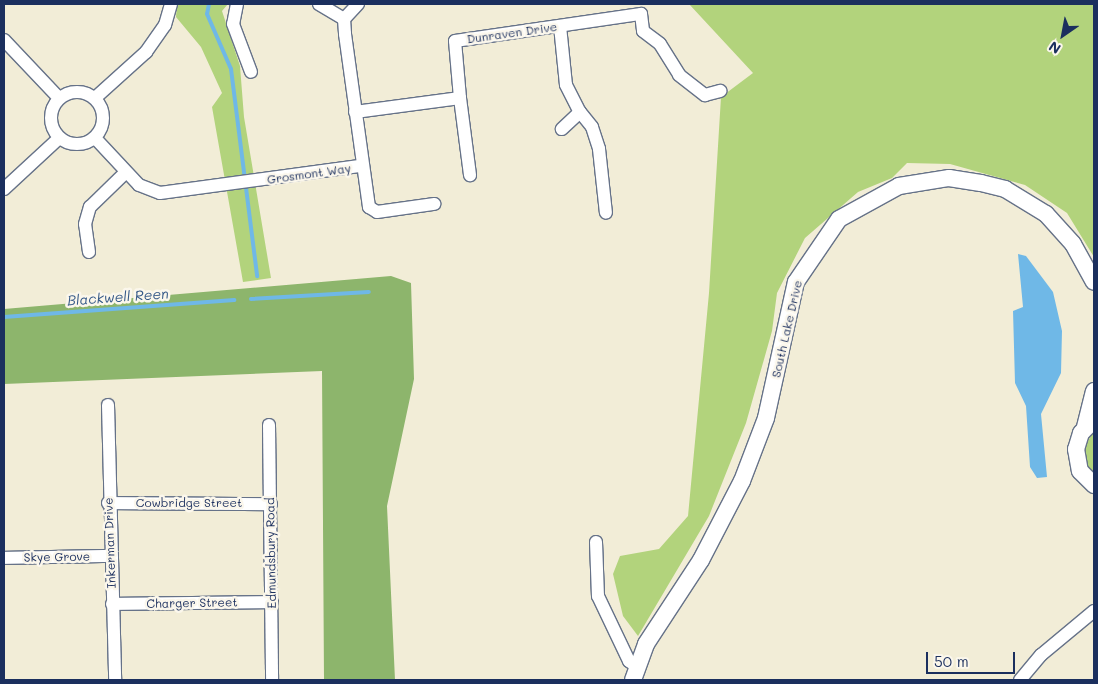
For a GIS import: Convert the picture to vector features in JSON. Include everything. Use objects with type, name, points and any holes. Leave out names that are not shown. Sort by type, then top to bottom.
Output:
[{"type":"street","points":[[95,98],[146,52],[165,25],[171,4]]},
{"type":"street","points":[[237,4],[233,24],[251,72]]},
{"type":"street","points":[[318,4],[344,18],[358,4]]},
{"type":"street","name":"Dunraven Drive","points":[[460,98],[455,42],[641,14],[643,31],[660,44],[679,75],[705,95],[720,92]]},
{"type":"street","name":"Grosmont Way","points":[[95,138],[138,186],[160,193],[361,166],[344,18]]},
{"type":"street","points":[[560,26],[566,85],[580,112],[592,127],[599,149],[606,213]]},
{"type":"street","points":[[4,40],[59,98]]},
{"type":"street","points":[[80,91],[95,98],[104,121],[95,138],[80,145],[59,138],[52,128],[51,112],[59,98],[80,91]]},
{"type":"street","points":[[355,112],[460,98],[470,175]]},
{"type":"street","points":[[562,129],[580,112]]},
{"type":"street","points":[[4,189],[59,138]]},
{"type":"street","points":[[361,166],[369,207],[378,212],[434,204]]},
{"type":"street","points":[[89,252],[85,224],[90,207],[125,173]]},
{"type":"street","name":"South Lake Drive","points":[[635,674],[742,480],[766,418],[796,282],[839,219],[859,204],[906,184],[949,178],[982,183],[1005,189],[1046,214],[1074,244],[1094,282]]},
{"type":"street","points":[[1092,486],[1080,471],[1076,449],[1090,423],[1094,391]]},
{"type":"street","name":"Inkerman Drive","points":[[108,405],[108,503],[115,680]]},
{"type":"street","name":"Edmundsbury Road","points":[[269,425],[272,680]]},
{"type":"street","name":"Cowbridge Street","points":[[108,503],[271,504]]},
{"type":"street","name":"South Lake Drive","points":[[596,542],[598,596],[635,674]]},
{"type":"street","name":"Skye Grove","points":[[4,558],[110,556]]},
{"type":"street","name":"Charger Street","points":[[112,604],[272,602]]},
{"type":"street","points":[[1020,680],[1041,655],[1094,611]]},
{"type":"green space","points":[[177,4],[228,4],[222,11],[240,66],[244,117],[271,278],[243,282],[212,107],[222,93],[201,47],[176,17]]},
{"type":"green space","points":[[689,4],[1094,4],[1094,257],[1067,213],[1025,185],[950,164],[907,163],[892,178],[858,192],[805,238],[777,293],[772,331],[746,423],[709,516],[638,636],[623,616],[613,574],[620,556],[659,549],[688,516],[709,293],[721,97],[753,73]]},
{"type":"green space","points":[[391,276],[411,283],[414,379],[387,506],[395,680],[324,680],[322,371],[4,384],[4,309]]},
{"type":"green space","points":[[1094,430],[1094,477],[1087,468],[1084,448]]},
{"type":"water","points":[[1018,254],[1026,256],[1053,292],[1062,331],[1061,373],[1041,414],[1047,477],[1037,478],[1030,467],[1026,406],[1015,383],[1013,311],[1023,307]]},
{"type":"waterway","points":[[209,4],[207,14],[231,69],[257,276]]},
{"type":"waterway","name":"Blackwell Reen","points":[[251,299],[369,292]]},
{"type":"waterway","name":"Blackwell Reen","points":[[4,317],[234,300]]}]
